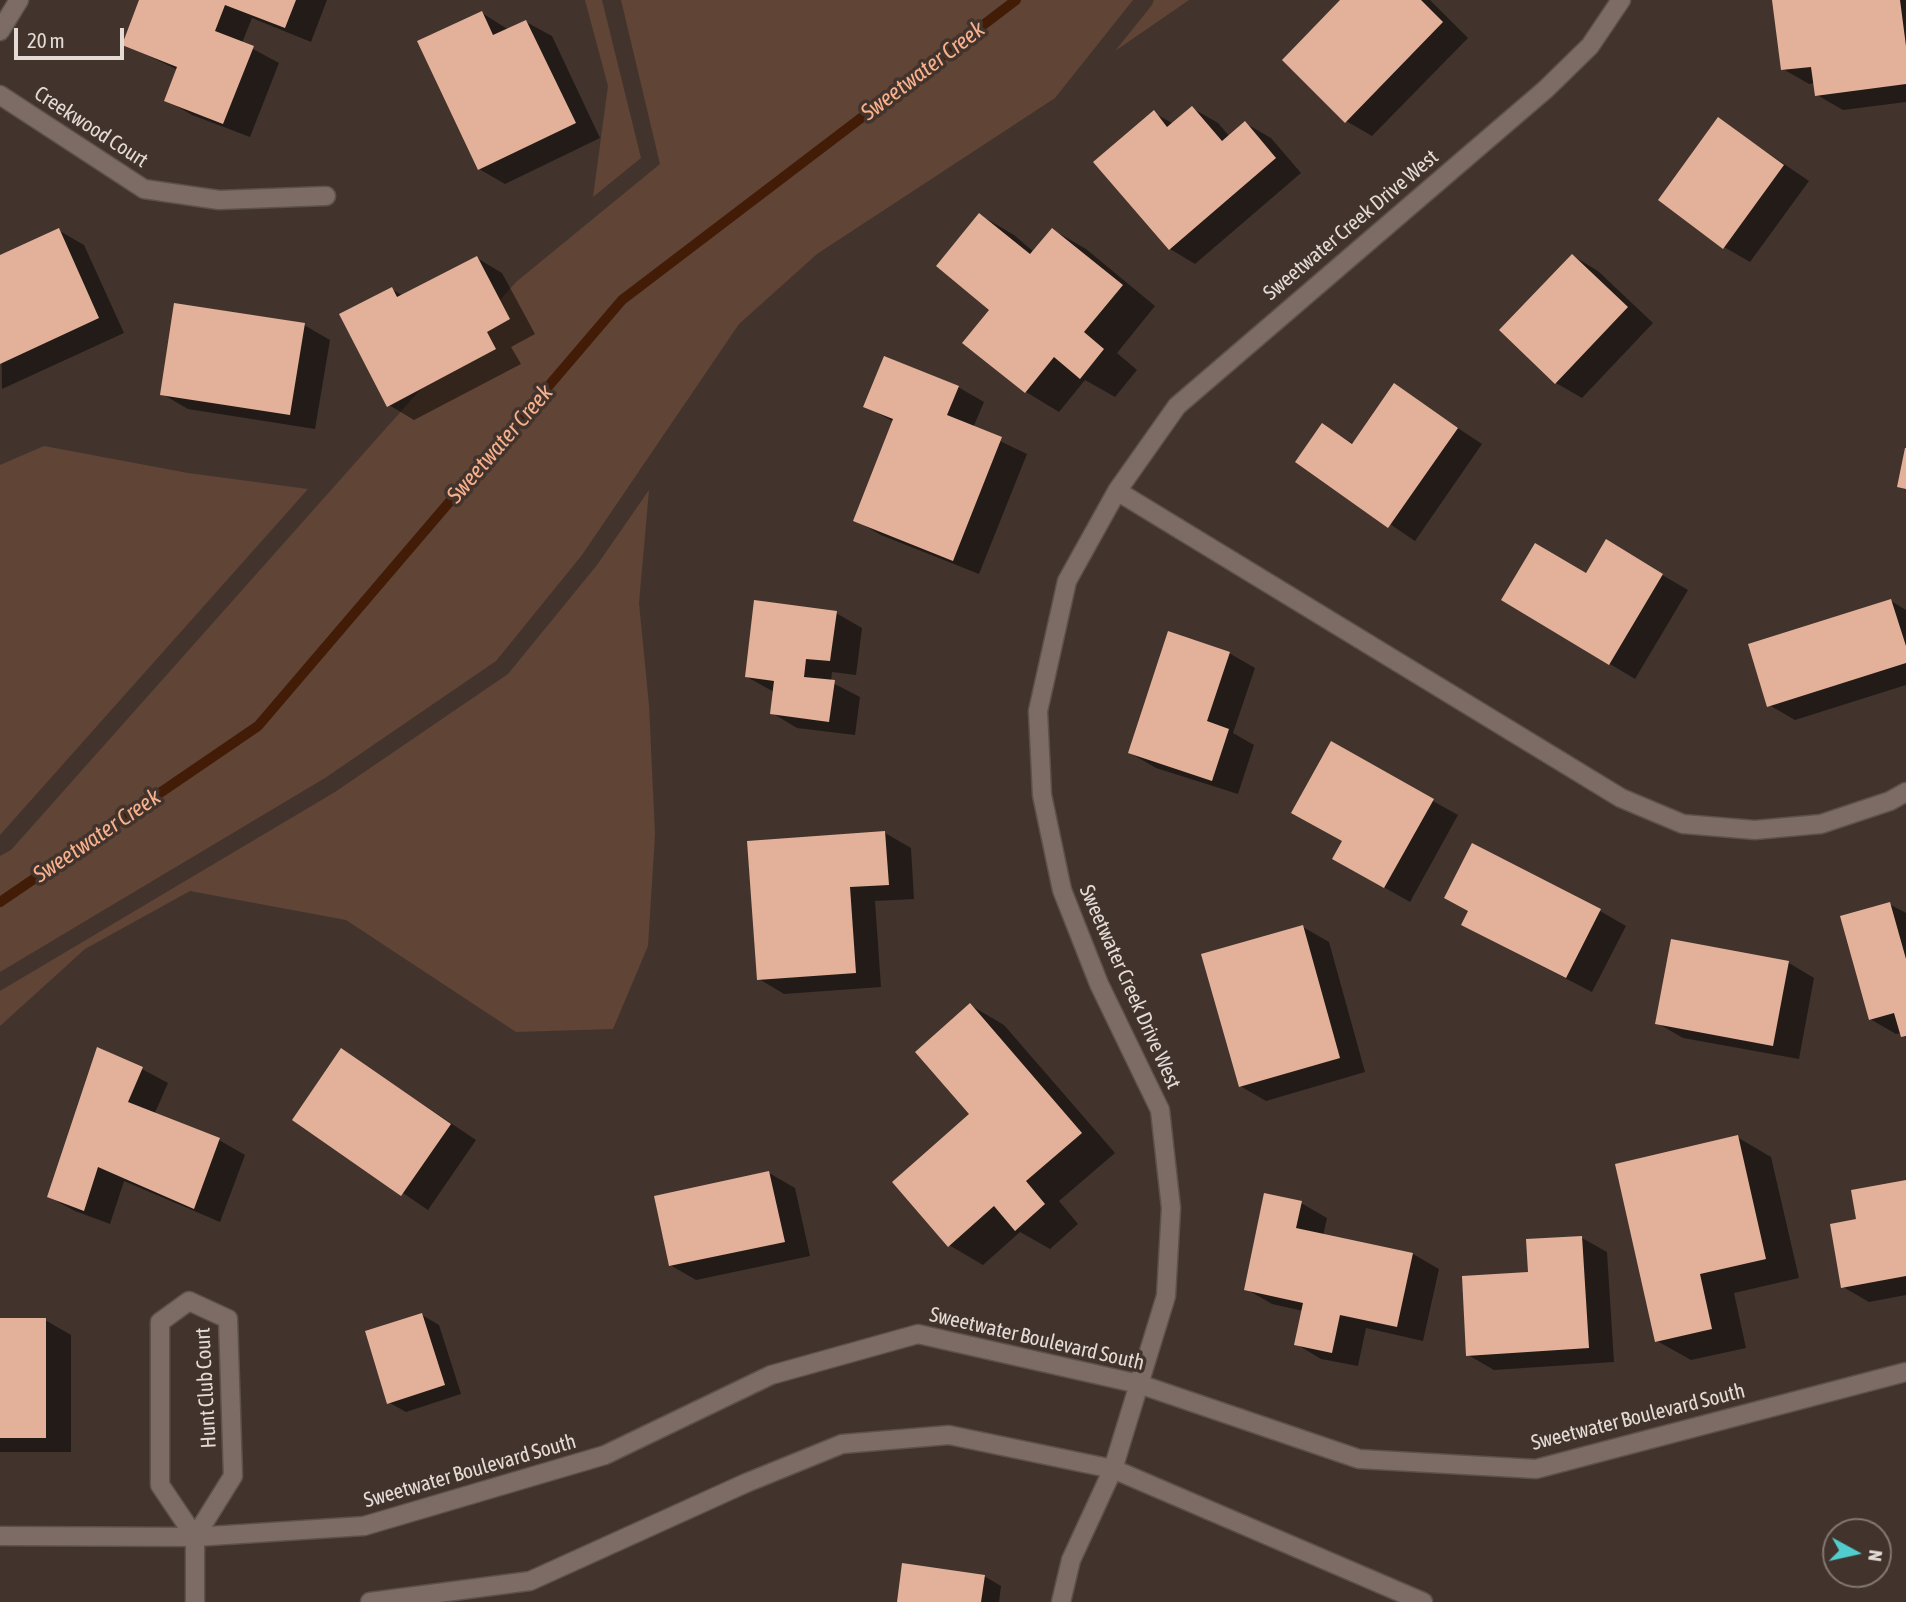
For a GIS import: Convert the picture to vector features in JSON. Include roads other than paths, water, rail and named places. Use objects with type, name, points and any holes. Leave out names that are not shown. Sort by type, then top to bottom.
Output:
[{"type":"street","points":[[0,31],[19,0]]},
{"type":"street","name":"Sweetwater Creek Drive West","points":[[1061,1602],[1071,1560],[1113,1469],[1166,1296],[1171,1208],[1160,1110],[1099,984],[1062,890],[1042,795],[1038,710],[1068,581],[1117,491],[1177,406],[1546,89],[1590,46],[1621,0]]},
{"type":"street","name":"Creekwood Court","points":[[0,95],[144,188],[219,200],[326,196]]},
{"type":"street","points":[[1117,491],[1621,799],[1683,824],[1755,830],[1821,824],[1890,801],[1906,792]]},
{"type":"street","name":"Hunt Club Court","points":[[189,1301],[228,1319],[233,1476],[195,1537],[160,1485],[160,1322],[189,1301]]},
{"type":"street","name":"Sweetwater Boulevard South","points":[[0,1536],[195,1537],[364,1526],[606,1455],[771,1375],[918,1334],[1139,1384],[1359,1459],[1536,1469],[1906,1372]]},
{"type":"street","points":[[370,1602],[530,1581],[746,1483],[842,1444],[949,1435],[1113,1469],[1423,1602]]},
{"type":"street","points":[[195,1537],[195,1602]]},
{"type":"waterway","name":"Sweetwater Creek","points":[[0,902],[258,726],[622,300],[1016,0]]}]
